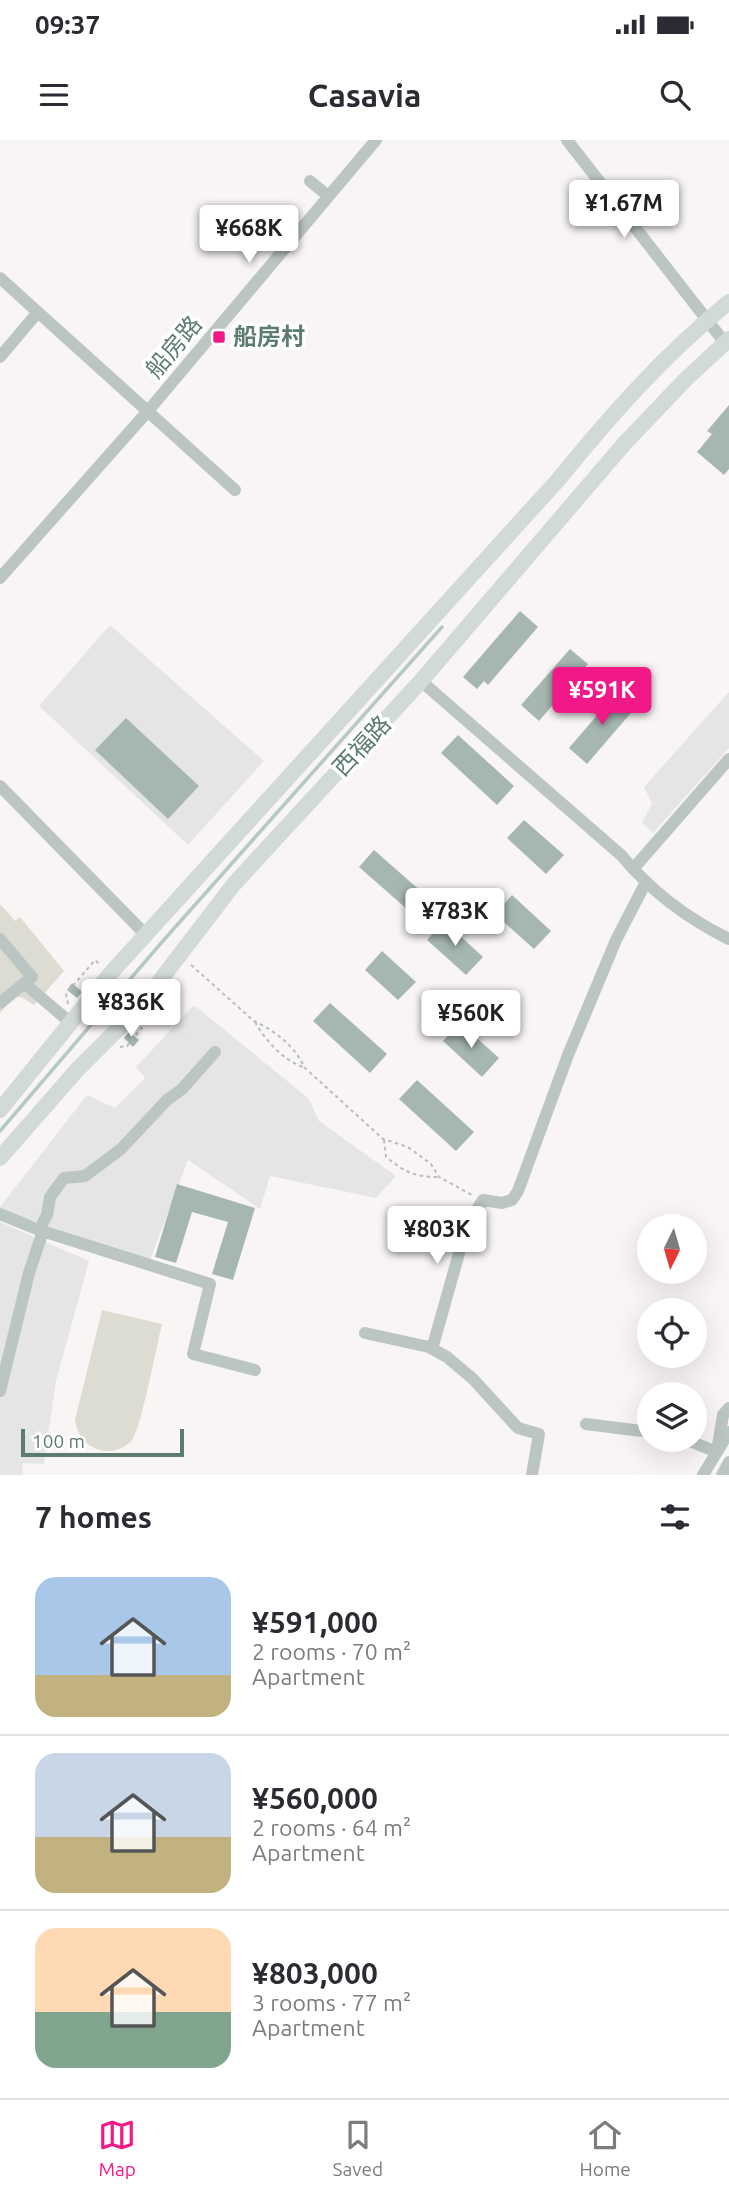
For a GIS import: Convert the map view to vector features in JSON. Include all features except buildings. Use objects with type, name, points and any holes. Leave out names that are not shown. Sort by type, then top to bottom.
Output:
[{"type":"main road","name":"西福路","points":[[0,1110],[97,989],[558,480],[615,410],[668,355],[729,302]]},
{"type":"main road","name":"西福路","points":[[0,1158],[76,1070],[139,1008],[234,884],[421,681],[624,444],[685,379],[727,341]]},
{"type":"street","name":"船房路","points":[[0,578],[148,411],[376,140]]},
{"type":"street","points":[[567,140],[707,320],[727,341]]},
{"type":"street","points":[[310,181],[328,196]]},
{"type":"street","points":[[0,278],[236,490]]},
{"type":"street","points":[[0,356],[38,312]]},
{"type":"street","points":[[421,681],[621,855],[646,883],[690,917],[729,939]]},
{"type":"street","points":[[633,869],[729,758]]},
{"type":"street","points":[[0,786],[146,936]]},
{"type":"street","points":[[432,1349],[467,1225],[482,1200],[502,1203],[512,1200],[518,1191],[568,1055],[616,940],[646,883]]},
{"type":"street","points":[[0,939],[32,977],[0,1003]]},
{"type":"street","points":[[25,984],[71,1023]]},
{"type":"street","points":[[0,1391],[50,1198],[64,1178],[85,1176],[121,1149],[215,1052]]},
{"type":"street","points":[[0,1214],[41,1231],[210,1284],[193,1354],[255,1370]]},
{"type":"street","points":[[365,1333],[432,1349],[447,1357],[473,1379],[518,1428],[539,1434],[532,1475]]},
{"type":"street","points":[[717,1452],[723,1415],[729,1408]]},
{"type":"street","points":[[586,1424],[637,1430]]},
{"type":"street","points":[[704,1475],[729,1432]]},
{"type":"street","points":[[707,1448],[717,1452]]},
{"type":"street","points":[[722,1475],[729,1462]]},
{"type":"path","points":[[181,956],[254,1021],[264,1037],[292,1063],[304,1068],[383,1139],[408,1147],[431,1164],[439,1177]]},
{"type":"path","points":[[66,994],[95,960]]},
{"type":"path","points":[[127,1046],[150,1019]]},
{"type":"path","points":[[254,1021],[267,1027],[299,1055],[304,1068]]},
{"type":"path","points":[[383,1139],[386,1157],[404,1171],[422,1177],[439,1177],[482,1200]]},
{"type":"shaded area","points":[[110,625],[264,761],[188,845],[39,706]]},
{"type":"shaded area","points":[[729,692],[729,748],[653,833],[642,823],[652,803],[644,787]]},
{"type":"shaded area","points":[[0,904],[15,921],[20,917],[64,971],[34,1005],[14,996],[0,1013]]},
{"type":"shaded area","points":[[194,1005],[308,1098],[319,1121],[396,1176],[376,1198],[270,1176],[260,1209],[188,1160],[150,1260],[0,1210],[87,1095],[115,1108],[145,1078],[136,1067]]},
{"type":"shaded area","points":[[0,1222],[89,1261],[56,1381],[44,1464],[23,1463],[22,1475],[0,1475]]},
{"type":"shaded area","points":[[102,1310],[162,1324],[136,1433],[132,1440],[120,1449],[111,1451],[92,1447],[84,1441],[75,1420]]},
{"type":"waterway","points":[[0,1131],[162,942],[442,627]]},
{"type":"place","name":"船房村","points":[[219,337]]}]
